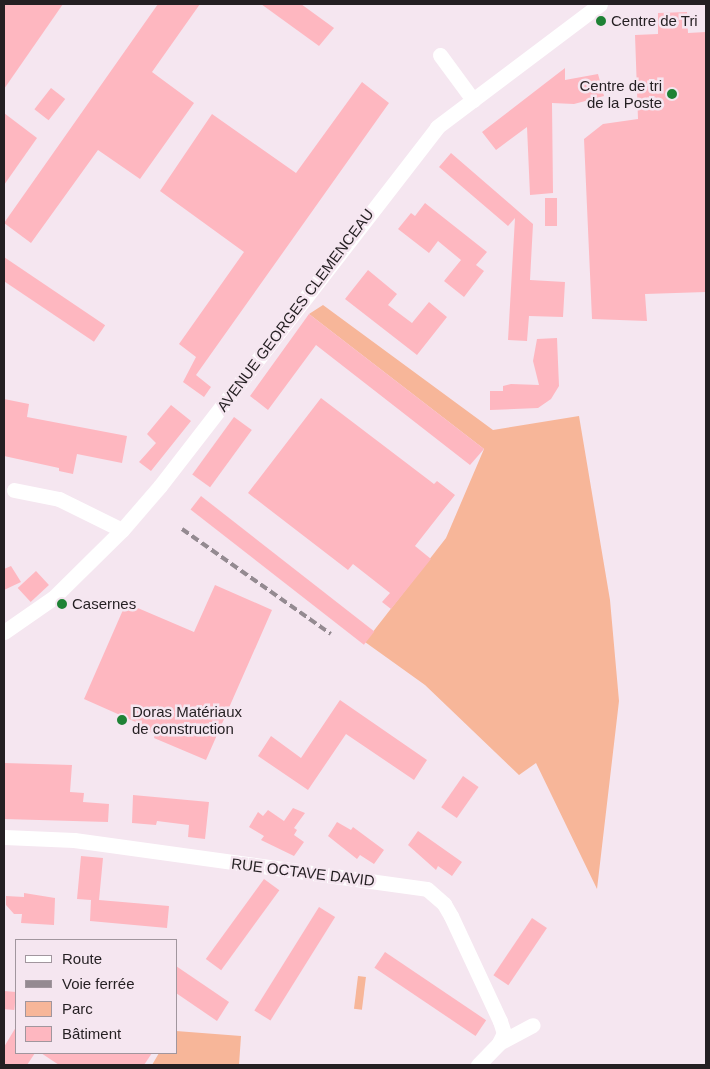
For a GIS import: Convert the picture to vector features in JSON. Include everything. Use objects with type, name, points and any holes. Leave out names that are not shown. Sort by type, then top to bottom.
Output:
[{"type":"street","name":"AVENUE GEORGES CLEMENCEAU","points":[[4,632],[53,598],[122,530],[160,486],[437,128],[600,4]]},
{"type":"street","points":[[440,55],[473,100]]},
{"type":"street","points":[[14,490],[59,499],[122,530]]},
{"type":"street","name":"RUE OCTAVE DAVID","points":[[4,837],[68,839],[427,889],[444,904],[451,916],[500,1021],[504,1033],[498,1042]]},
{"type":"street","points":[[478,1065],[498,1042],[533,1025]]},
{"type":"green space","points":[[323,305],[493,430],[579,416],[610,600],[619,701],[597,889],[536,763],[519,775],[425,685],[365,642],[446,538],[484,449],[309,314]]},
{"type":"green space","points":[[358,976],[366,977],[362,1010],[354,1009]]},
{"type":"green space","points":[[178,1031],[241,1036],[239,1065],[152,1065],[158,1054],[178,1054]]},
{"type":"building","points":[[4,4],[63,4],[4,89]]},
{"type":"building","points":[[158,4],[200,4],[152,72],[194,103],[140,179],[98,150],[31,243],[4,223]]},
{"type":"building","points":[[261,4],[301,4],[334,28],[319,46]]},
{"type":"building","points":[[687,12],[688,33],[706,32],[706,292],[645,294],[647,321],[592,319],[584,139],[603,124],[638,119],[635,35],[658,34],[658,13]]},
{"type":"building","points":[[565,68],[565,80],[598,74],[604,96],[574,104],[552,103],[553,193],[530,195],[527,127],[496,150],[482,132]]},
{"type":"building","points":[[362,82],[389,103],[196,375],[211,387],[204,397],[183,382],[196,357],[179,344],[244,252],[160,191],[212,114],[296,173]]},
{"type":"building","points":[[51,88],[65,99],[49,120],[34,109]]},
{"type":"building","points":[[4,113],[37,138],[4,185]]},
{"type":"building","points":[[451,153],[533,224],[530,280],[565,282],[563,317],[529,316],[527,341],[508,340],[515,218],[508,226],[439,167]]},
{"type":"building","points":[[545,198],[557,198],[557,226],[545,226]]},
{"type":"building","points":[[425,203],[487,252],[476,265],[484,271],[464,297],[444,281],[461,260],[438,241],[429,253],[398,229],[411,213],[415,216]]},
{"type":"building","points":[[4,257],[105,325],[94,342],[4,281]]},
{"type":"building","points":[[368,270],[397,294],[388,305],[412,323],[429,302],[447,317],[417,355],[345,299]]},
{"type":"building","points":[[309,314],[484,449],[470,465],[316,345],[268,410],[250,396]]},
{"type":"building","points":[[557,338],[559,386],[551,399],[538,408],[490,410],[490,391],[503,391],[503,386],[511,384],[539,385],[533,361],[537,339]]},
{"type":"building","points":[[321,398],[434,484],[437,481],[455,495],[415,546],[431,559],[391,609],[382,602],[390,593],[353,564],[348,570],[248,493]]},
{"type":"building","points":[[4,399],[29,404],[27,417],[127,436],[122,463],[77,454],[73,474],[59,471],[59,468],[4,456]]},
{"type":"building","points":[[171,405],[191,421],[151,471],[139,462],[156,443],[147,434]]},
{"type":"building","points":[[234,417],[252,430],[210,487],[192,474]]},
{"type":"building","points":[[201,496],[374,631],[364,645],[191,509]]},
{"type":"building","points":[[11,566],[21,582],[4,590],[4,569]]},
{"type":"building","points":[[36,571],[49,585],[31,602],[18,588]]},
{"type":"building","points":[[215,585],[272,610],[206,760],[154,738],[155,734],[136,726],[138,723],[84,699],[126,603],[194,632]]},
{"type":"building","points":[[340,700],[427,760],[414,780],[346,734],[308,790],[258,756],[271,736],[301,758]]},
{"type":"building","points":[[4,763],[72,765],[70,792],[84,793],[83,802],[109,804],[108,822],[4,819]]},
{"type":"building","points":[[463,776],[479,787],[457,818],[441,807]]},
{"type":"building","points":[[133,795],[209,802],[205,839],[188,837],[189,825],[157,821],[156,825],[132,823]]},
{"type":"building","points":[[293,808],[305,813],[294,828],[297,830],[294,835],[304,842],[294,856],[261,840],[264,836],[249,827],[258,812],[263,816],[268,810],[284,821]]},
{"type":"building","points":[[337,822],[351,830],[353,827],[384,850],[374,864],[360,855],[357,859],[328,836]]},
{"type":"building","points":[[418,831],[462,862],[452,876],[438,866],[436,870],[408,845]]},
{"type":"building","points":[[81,856],[103,858],[99,900],[169,906],[167,928],[90,921],[91,900],[77,899]]},
{"type":"building","points":[[264,879],[279,890],[221,970],[206,959]]},
{"type":"building","points":[[24,893],[55,898],[54,925],[21,923],[22,914],[14,914],[6,905],[6,896],[24,897]]},
{"type":"building","points":[[319,907],[335,917],[270,1021],[254,1010]]},
{"type":"building","points":[[532,918],[547,928],[508,985],[493,975]]},
{"type":"building","points":[[385,952],[486,1020],[476,1036],[374,968]]},
{"type":"building","points":[[178,967],[229,1002],[217,1021],[178,994]]},
{"type":"building","points":[[4,991],[15,992],[14,1010],[4,1009]]},
{"type":"building","points":[[15,1029],[15,1054],[34,1054],[27,1065],[4,1065],[4,1047]]},
{"type":"building","points":[[42,1054],[151,1054],[144,1065],[59,1065]]},
{"type":"railway","points":[[182,529],[331,634]]},
{"type":"place","name":"Centre de Tri","points":[[601,21]]},
{"type":"place","name":"Centre de tri de la Poste","points":[[672,94]]},
{"type":"place","name":"Casernes","points":[[62,604]]},
{"type":"place","name":"Doras Matériaux de construction","points":[[122,720]]}]
